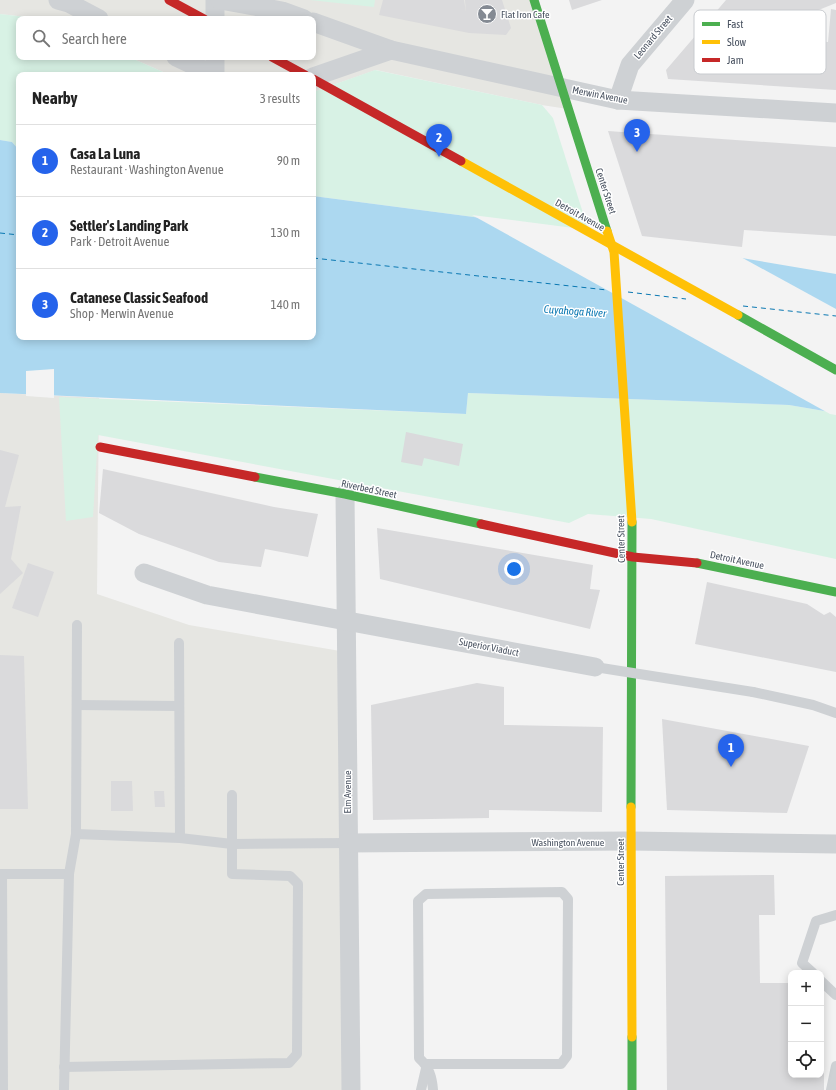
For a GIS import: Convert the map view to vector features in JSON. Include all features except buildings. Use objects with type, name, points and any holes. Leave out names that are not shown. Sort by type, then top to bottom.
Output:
[{"type":"street","points":[[58,0],[69,3],[93,16]]},
{"type":"street","points":[[169,0],[198,16]]},
{"type":"street","points":[[214,0],[215,16]]},
{"type":"street","points":[[220,0],[282,11],[296,16]]},
{"type":"street","name":"Center Street","points":[[534,0],[614,252],[633,530],[631,841],[632,1090]]},
{"type":"street","name":"Leonard Street","points":[[618,100],[630,65],[685,0]]},
{"type":"street","name":"Merwin Avenue","points":[[316,23],[392,50],[618,100],[836,113]]},
{"type":"street","points":[[316,77],[392,50]]},
{"type":"street","points":[[182,60],[208,72]]},
{"type":"street","points":[[215,60],[215,72]]},
{"type":"street","points":[[278,60],[300,72]]},
{"type":"street","name":"Detroit Avenue","points":[[316,80],[836,370]]},
{"type":"street","name":"Riverbed Street","points":[[100,447],[345,494],[633,557]]},
{"type":"street","name":"Elm Avenue","points":[[345,494],[351,1090]]},
{"type":"street","name":"Detroit Avenue","points":[[633,557],[708,564],[836,592]]},
{"type":"street","name":"Superior Viaduct","points":[[144,573],[207,595],[595,667]]},
{"type":"street","name":"Washington Avenue","points":[[348,843],[631,841],[836,844]]},
{"type":"lane","points":[[64,1090],[69,874],[76,834],[77,625]]},
{"type":"lane","points":[[179,643],[180,838]]},
{"type":"lane","name":"Superior Viaduct","points":[[595,667],[753,692],[813,705],[836,713]]},
{"type":"lane","points":[[77,705],[179,706]]},
{"type":"lane","points":[[64,1067],[289,1063],[298,1054],[298,884],[290,876],[232,874],[232,795]]},
{"type":"lane","points":[[76,834],[180,838],[232,844],[348,843]]},
{"type":"lane","points":[[2,1090],[1,874],[69,874]]},
{"type":"lane","points":[[427,1064],[561,1064],[567,1056],[568,899],[562,892],[426,894],[418,901],[419,1058],[427,1064],[432,1079],[433,1090]]},
{"type":"lane","points":[[810,970],[802,963],[816,920],[836,915]]},
{"type":"lane","points":[[824,984],[836,995]]},
{"type":"lane","points":[[421,1090],[427,1064]]},
{"type":"lane","points":[[831,1090],[836,1066]]},
{"type":"shaded area","points":[[0,0],[534,0],[568,109],[542,105],[376,70],[316,91],[316,72],[163,72],[136,60],[316,60],[316,16],[18,16],[0,14]]},
{"type":"shaded area","points":[[0,393],[99,398],[97,594],[189,625],[346,652],[351,1090],[0,1090]]},
{"type":"green space","points":[[310,0],[375,0],[374,7]]},
{"type":"green space","points":[[0,14],[18,16],[16,16],[16,60],[136,60],[163,72],[16,72],[16,147],[12,142],[0,140]]},
{"type":"green space","points":[[375,70],[542,105],[553,118],[589,232],[316,196],[316,91]]},
{"type":"green space","points":[[468,393],[789,405],[836,413],[836,559],[651,519],[588,514],[569,523],[98,435],[93,517],[66,521],[59,397],[466,414]]},
{"type":"water","name":"Cuyahoga River","points":[[0,140],[12,142],[16,147],[16,340],[316,340],[316,196],[589,232],[836,274],[836,413],[789,405],[468,393],[466,414],[0,393]]},
{"type":"pier","points":[[472,215],[589,230],[739,256],[836,309],[836,415],[830,414]]},
{"type":"pier","points":[[54,369],[54,398],[26,396],[26,371]]},
{"type":"ferry route","points":[[0,233],[16,235]]},
{"type":"ferry route","points":[[316,258],[607,290]]},
{"type":"ferry route","points":[[628,292],[686,299]]},
{"type":"ferry route","points":[[743,306],[836,316]]},
{"type":"traffic: fast","points":[[534,0],[607,231]]},
{"type":"traffic: fast","points":[[738,315],[836,370]]},
{"type":"traffic: fast","points":[[255,477],[345,494],[481,524]]},
{"type":"traffic: fast","points":[[631,807],[632,522]]},
{"type":"traffic: fast","points":[[697,563],[836,592]]},
{"type":"traffic: fast","points":[[632,1037],[632,1090]]},
{"type":"traffic: slow","points":[[461,161],[738,315]]},
{"type":"traffic: slow","points":[[607,231],[614,252],[632,522]]},
{"type":"traffic: slow","points":[[631,807],[632,1037]]},
{"type":"traffic: jam","points":[[169,0],[198,16]]},
{"type":"traffic: jam","points":[[278,60],[300,72]]},
{"type":"traffic: jam","points":[[316,81],[461,161]]},
{"type":"traffic: jam","points":[[100,447],[255,477]]},
{"type":"traffic: jam","points":[[481,524],[633,557],[697,563]]},
{"type":"place","name":"Flat Iron Cafe","points":[[487,14]]},
{"type":"place","name":"Catanese Classic Seafood","points":[[637,152]]},
{"type":"place","name":"Settler's Landing Park","points":[[439,157]]},
{"type":"place","name":"Casa La Luna","points":[[731,767]]}]
